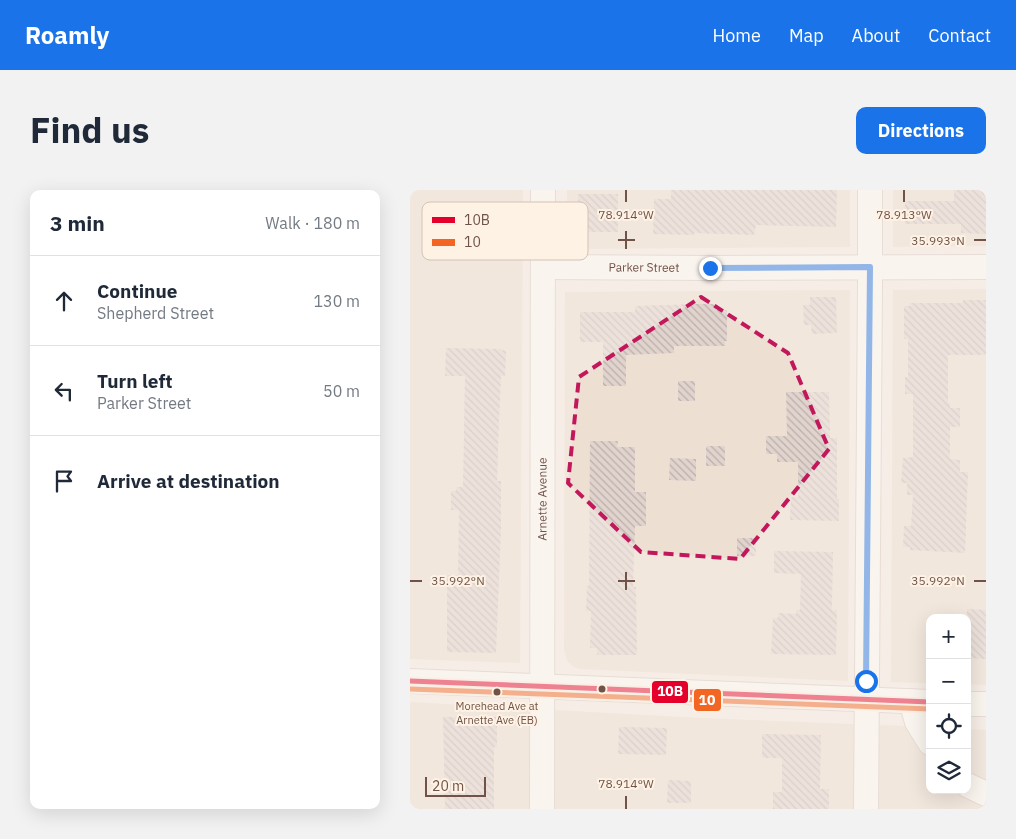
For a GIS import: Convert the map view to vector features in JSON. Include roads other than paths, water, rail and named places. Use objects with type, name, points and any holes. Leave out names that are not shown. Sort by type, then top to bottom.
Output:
[{"type":"street","points":[[866,809],[870,190]]},
{"type":"street","name":"Arnette Avenue","points":[[542,809],[543,260]]},
{"type":"street","name":"Parker Street","points":[[543,267],[986,267]]},
{"type":"street","points":[[410,681],[920,702],[918,722],[926,736]]},
{"type":"street","points":[[971,704],[986,704]]},
{"type":"street","points":[[971,787],[986,794]]},
{"type":"place","name":"Morehead Ave at Arnette Ave (EB)","points":[[497,692]]}]
